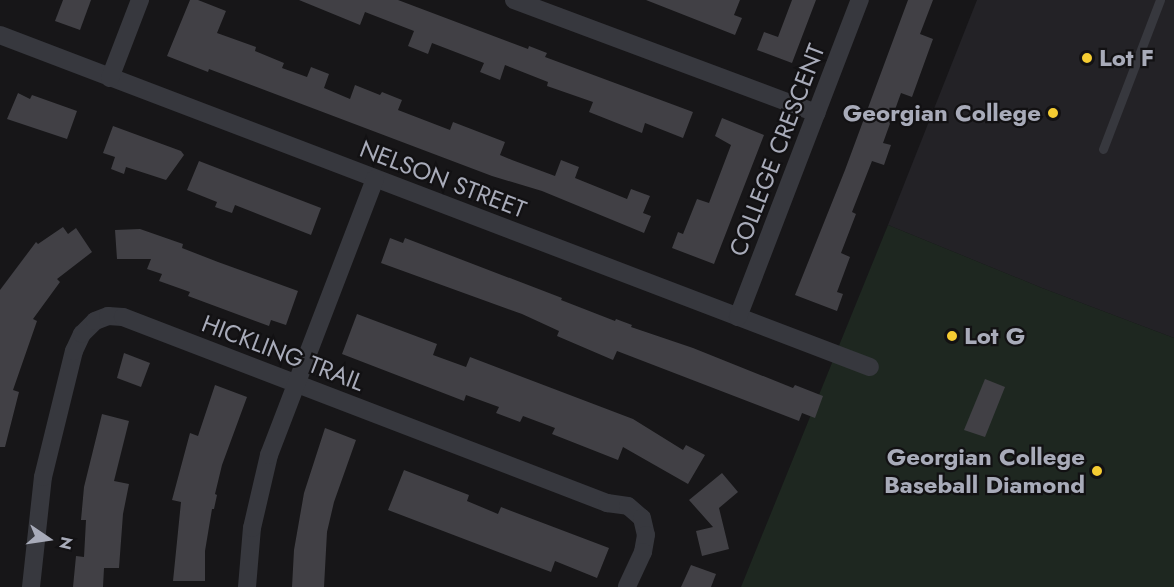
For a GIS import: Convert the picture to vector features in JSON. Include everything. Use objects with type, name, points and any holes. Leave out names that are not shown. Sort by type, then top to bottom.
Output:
[{"type":"street","points":[[110,78],[140,0]]},
{"type":"street","points":[[514,0],[817,113]]},
{"type":"street","name":"COLLEGE CRESCENT","points":[[738,317],[860,0]]},
{"type":"street","name":"NELSON STREET","points":[[0,35],[870,367]]},
{"type":"street","points":[[247,587],[252,528],[261,481],[375,179]]},
{"type":"street","name":"HICKLING TRAIL","points":[[31,587],[36,521],[54,424],[74,351],[82,334],[95,321],[108,316],[123,317],[607,502],[628,506],[636,511],[646,526],[646,543],[627,587]]},
{"type":"lane","points":[[1104,149],[1160,0]]},
{"type":"shaded area","name":"Georgian College","points":[[977,0],[1174,0],[1174,338],[1042,288],[888,225]]},
{"type":"shaded area","points":[[888,225],[1042,288],[1174,338],[1174,587],[741,587]]},
{"type":"building","points":[[63,0],[91,0],[80,30],[55,21]]},
{"type":"building","points":[[190,0],[198,0],[226,11],[217,33],[256,47],[255,51],[284,63],[282,68],[307,77],[311,67],[329,74],[324,88],[350,99],[355,85],[380,95],[382,92],[402,100],[398,110],[450,130],[453,122],[505,142],[500,155],[512,160],[555,176],[561,160],[579,167],[575,178],[627,199],[631,189],[650,196],[643,213],[651,216],[644,233],[542,191],[492,176],[209,69],[208,72],[167,56]]},
{"type":"building","points":[[299,0],[398,0],[528,49],[529,46],[547,53],[545,57],[693,112],[683,138],[645,123],[642,133],[589,112],[593,102],[547,86],[548,82],[505,65],[500,80],[480,72],[484,63],[432,43],[428,54],[408,46],[414,31],[365,12],[360,25]]},
{"type":"building","points":[[646,0],[740,0],[734,15],[742,18],[735,35]]},
{"type":"building","points":[[792,0],[816,0],[792,63],[757,50],[764,32],[778,37]]},
{"type":"building","points":[[908,0],[933,0],[920,34],[933,39],[912,97],[901,93],[883,143],[891,145],[884,165],[872,161],[852,212],[856,214],[841,253],[850,257],[837,292],[843,294],[837,311],[795,295],[845,170]]},
{"type":"building","points":[[18,93],[30,99],[32,95],[77,111],[67,139],[7,119]]},
{"type":"building","points":[[722,118],[764,135],[714,264],[672,248],[678,232],[683,234],[697,199],[709,203],[731,145],[715,136]]},
{"type":"building","points":[[113,126],[181,151],[184,155],[166,180],[126,167],[124,174],[111,169],[115,157],[103,153]]},
{"type":"building","points":[[199,161],[321,208],[311,235],[235,205],[232,213],[215,207],[217,202],[187,190]]},
{"type":"building","points":[[63,227],[68,234],[76,228],[92,252],[57,279],[60,282],[33,319],[37,321],[13,390],[19,392],[5,447],[0,447],[0,290],[36,242],[38,244]]},
{"type":"building","points":[[140,229],[183,244],[182,248],[298,291],[286,325],[271,320],[269,326],[188,296],[190,292],[159,281],[162,274],[147,269],[151,259],[117,259],[115,230]]},
{"type":"building","points":[[390,238],[403,243],[405,238],[562,298],[561,300],[615,321],[616,319],[632,325],[631,327],[693,348],[793,388],[795,385],[823,396],[815,418],[802,413],[799,421],[617,351],[613,360],[557,336],[559,331],[522,314],[381,263]]},
{"type":"building","points":[[357,314],[437,344],[433,355],[466,367],[470,357],[633,419],[683,450],[686,445],[705,455],[688,484],[623,447],[618,460],[552,434],[555,428],[523,416],[520,422],[496,413],[499,407],[466,395],[464,401],[342,354]]},
{"type":"building","points":[[124,353],[150,363],[141,387],[117,378]]},
{"type":"building","points":[[985,379],[1005,387],[985,437],[964,430]]},
{"type":"building","points":[[215,385],[247,397],[222,465],[215,494],[217,495],[214,509],[212,509],[205,551],[205,581],[173,581],[181,502],[172,500],[190,433],[198,436]]},
{"type":"building","points":[[102,414],[129,421],[114,481],[129,484],[123,514],[119,568],[104,568],[103,587],[73,587],[76,556],[84,557],[86,520],[81,520],[84,487]]},
{"type":"building","points":[[325,428],[356,440],[334,502],[327,532],[324,587],[292,587],[294,550],[304,493]]},
{"type":"building","points":[[404,470],[469,495],[467,501],[498,514],[501,507],[609,548],[597,578],[555,561],[551,572],[388,510]]},
{"type":"building","points":[[722,473],[738,492],[719,508],[729,549],[702,556],[696,531],[713,527],[689,500]]},
{"type":"building","points":[[691,565],[716,574],[711,587],[681,587]]},
{"type":"place","name":"Lot F","points":[[1087,58]]},
{"type":"place","name":"Georgian College","points":[[1053,113]]},
{"type":"place","name":"Lot G","points":[[952,336]]},
{"type":"place","name":"Georgian College Baseball Diamond","points":[[1097,471]]}]
